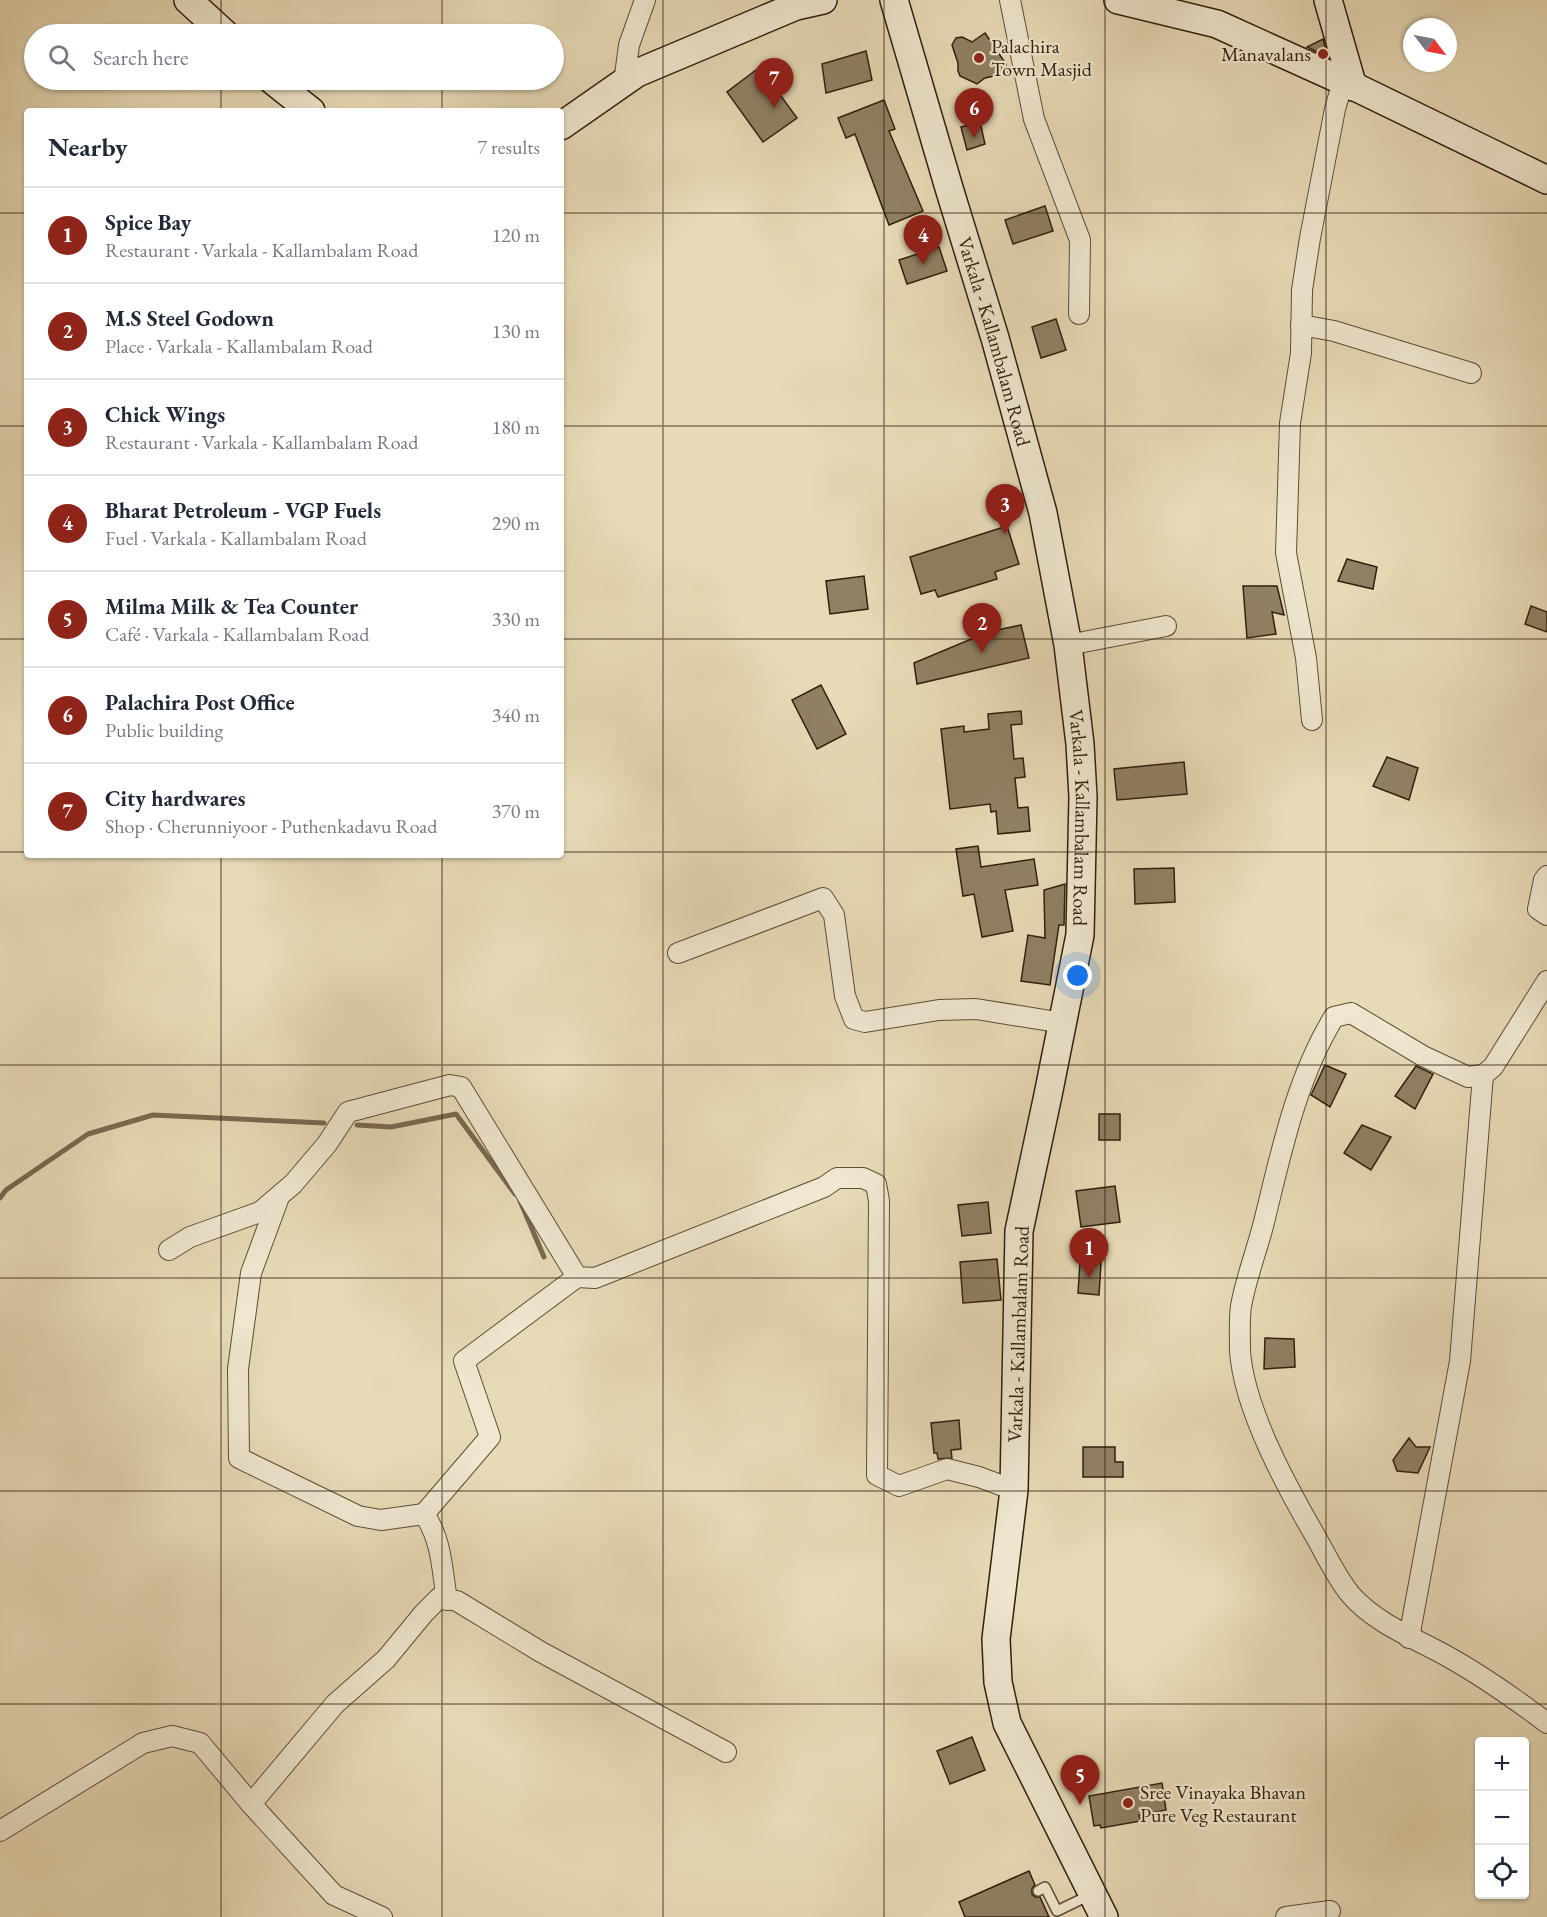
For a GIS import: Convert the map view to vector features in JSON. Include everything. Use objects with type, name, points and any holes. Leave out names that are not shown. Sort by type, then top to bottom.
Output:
[{"type":"main road","points":[[188,0],[214,24]]},
{"type":"main road","points":[[564,124],[637,74],[796,6],[823,0]]},
{"type":"main road","name":"Varkala - Kallambalam Road","points":[[894,0],[995,338],[1037,491],[1068,645],[1080,744],[1083,797],[1080,935],[1019,1231],[1014,1490],[996,1639],[998,1682],[1007,1723],[1098,1906]]},
{"type":"main road","points":[[1118,0],[1217,24],[1547,180]]},
{"type":"main road","points":[[1328,0],[1348,84]]},
{"type":"main road","points":[[285,90],[307,108]]},
{"type":"street","points":[[624,83],[629,45],[645,0]]},
{"type":"street","points":[[1010,0],[1034,119],[1080,240],[1079,314]]},
{"type":"street","points":[[1312,720],[1306,658],[1286,553],[1290,423],[1301,354],[1302,290],[1310,238],[1335,108],[1348,84]]},
{"type":"street","points":[[1301,325],[1334,331],[1471,373]]},
{"type":"street","points":[[1068,645],[1166,626]]},
{"type":"street","points":[[1547,876],[1544,880],[1538,909],[1547,915]]},
{"type":"street","points":[[678,953],[823,898],[834,915],[845,996],[854,1019],[865,1022],[939,1010],[976,1009],[1063,1023]]},
{"type":"street","points":[[1547,981],[1493,1066],[1483,1075],[1468,1077],[1424,1056],[1351,1013],[1334,1017],[1320,1040],[1302,1083],[1241,1306],[1240,1353],[1249,1395],[1269,1447],[1303,1515],[1350,1594],[1373,1614],[1409,1638],[1444,1654],[1509,1694],[1547,1723]]},
{"type":"street","points":[[1409,1638],[1460,1361],[1483,1075]]},
{"type":"street","points":[[169,1250],[190,1237],[260,1212],[293,1184],[327,1144],[348,1112],[450,1085],[460,1087],[577,1277]]},
{"type":"street","points":[[280,1195],[251,1274],[238,1369],[239,1458],[358,1516],[381,1520],[424,1514],[490,1437],[464,1361],[577,1277],[595,1278],[824,1186],[837,1178],[863,1178],[876,1184],[879,1201],[877,1475],[899,1486],[947,1469],[980,1477],[1014,1490]]},
{"type":"street","points":[[424,1514],[433,1527],[439,1544],[447,1600]]},
{"type":"street","points":[[251,1804],[335,1704],[386,1659],[424,1613],[440,1598],[457,1602],[541,1652],[726,1752]]},
{"type":"street","points":[[0,1831],[143,1743],[172,1736],[200,1743],[251,1804],[334,1895],[382,1917]]},
{"type":"street","points":[[1286,1917],[1330,1911]]},
{"type":"lane","points":[[1038,1891],[1046,1887],[1057,1911],[1098,1906]]},
{"type":"building","name":"Palachira Town Masjid","points":[[985,33],[1006,64],[1008,73],[985,78],[977,84],[960,76],[952,45],[956,38],[962,37],[972,42]]},
{"type":"building","points":[[1323,39],[1328,57],[1307,47]]},
{"type":"building","points":[[866,51],[872,80],[826,93],[822,64]]},
{"type":"building","points":[[760,67],[797,118],[763,142],[727,92]]},
{"type":"building","points":[[884,100],[895,129],[889,131],[923,211],[889,225],[855,134],[846,138],[838,118]]},
{"type":"building","points":[[980,122],[985,144],[967,150],[961,127]]},
{"type":"building","points":[[1045,206],[1053,231],[1013,244],[1005,220]]},
{"type":"building","points":[[939,247],[947,271],[907,284],[899,260]]},
{"type":"building","points":[[1056,319],[1066,350],[1041,358],[1032,327]]},
{"type":"building","points":[[1007,526],[1019,564],[995,572],[997,579],[938,597],[935,590],[921,594],[910,557]]},
{"type":"building","points":[[1347,559],[1377,567],[1373,589],[1338,581]]},
{"type":"building","points":[[864,576],[868,609],[830,614],[826,581]]},
{"type":"building","points":[[1243,586],[1277,586],[1284,615],[1272,612],[1276,634],[1247,638]]},
{"type":"building","points":[[1531,606],[1547,612],[1547,632],[1525,624]]},
{"type":"building","points":[[1021,625],[1029,658],[917,684],[914,663],[988,632]]},
{"type":"building","points":[[821,685],[846,734],[817,749],[792,700]]},
{"type":"building","points":[[1021,711],[1022,724],[1011,725],[1014,759],[1023,758],[1025,777],[1015,778],[1018,808],[1028,807],[1030,831],[998,834],[996,811],[991,812],[990,804],[950,809],[941,729],[964,726],[964,732],[989,729],[988,714]]},
{"type":"building","points":[[1387,757],[1418,768],[1409,800],[1373,786]]},
{"type":"building","points":[[1184,762],[1187,794],[1117,800],[1114,769]]},
{"type":"building","points":[[978,846],[981,867],[1034,859],[1038,885],[1005,890],[1013,931],[982,937],[974,894],[963,896],[956,849]]},
{"type":"building","points":[[1174,868],[1175,902],[1135,904],[1134,869]]},
{"type":"building","points":[[1065,884],[1064,925],[1059,925],[1050,985],[1021,981],[1028,935],[1045,938],[1044,890]]},
{"type":"building","points":[[1325,1065],[1346,1074],[1330,1107],[1311,1095]]},
{"type":"building","points":[[1416,1066],[1433,1074],[1415,1109],[1395,1096]]},
{"type":"building","points":[[1099,1114],[1120,1114],[1120,1140],[1099,1140]]},
{"type":"building","points":[[1362,1125],[1391,1137],[1371,1170],[1344,1153]]},
{"type":"building","points":[[1115,1186],[1120,1222],[1081,1227],[1076,1191]]},
{"type":"building","points":[[988,1202],[991,1233],[962,1236],[958,1205]]},
{"type":"building","points":[[997,1259],[1001,1300],[963,1303],[960,1262]]},
{"type":"building","points":[[1080,1262],[1101,1263],[1099,1295],[1078,1293]]},
{"type":"building","points":[[1265,1338],[1294,1339],[1295,1367],[1264,1369]]},
{"type":"building","points":[[959,1420],[961,1449],[951,1450],[952,1458],[938,1459],[937,1453],[934,1453],[931,1423]]},
{"type":"building","points":[[1409,1438],[1416,1447],[1430,1447],[1418,1473],[1397,1471],[1393,1460]]},
{"type":"building","points":[[1083,1447],[1115,1447],[1115,1462],[1123,1462],[1123,1477],[1083,1477]]},
{"type":"building","points":[[972,1737],[985,1770],[950,1784],[937,1751]]},
{"type":"building","name":"Sree Vinayaka Bhavan Pure Veg Restaurant","points":[[1162,1783],[1166,1810],[1139,1815],[1141,1821],[1101,1828],[1100,1825],[1094,1826],[1089,1796]]},
{"type":"building","points":[[1029,1871],[1035,1885],[1032,1888],[1032,1894],[1040,1897],[1049,1917],[965,1917],[959,1902]]},
{"type":"waterway","points":[[357,1125],[391,1127],[456,1114],[515,1194]]},
{"type":"waterway","points":[[0,1198],[6,1190],[88,1134],[153,1115],[324,1123]]},
{"type":"waterway","points":[[520,1201],[544,1257]]},
{"type":"place","name":"Manavalans","points":[[1323,54]]},
{"type":"place","name":"Palachira Town Masjid","points":[[979,58]]},
{"type":"place","name":"City hardwares","points":[[774,108]]},
{"type":"place","name":"Palachira Post Office","points":[[974,138]]},
{"type":"place","name":"Bharat Petroleum - VGP Fuels","points":[[923,265]]},
{"type":"place","name":"Chick Wings","points":[[1005,534]]},
{"type":"place","name":"M.S Steel Godown","points":[[982,653]]},
{"type":"place","name":"Spice Bay","points":[[1089,1278]]},
{"type":"place","name":"Sree Vinayaka Bhavan Pure Veg Restaurant","points":[[1128,1803]]},
{"type":"place","name":"Milma Milk & Tea Counter","points":[[1080,1805]]}]
